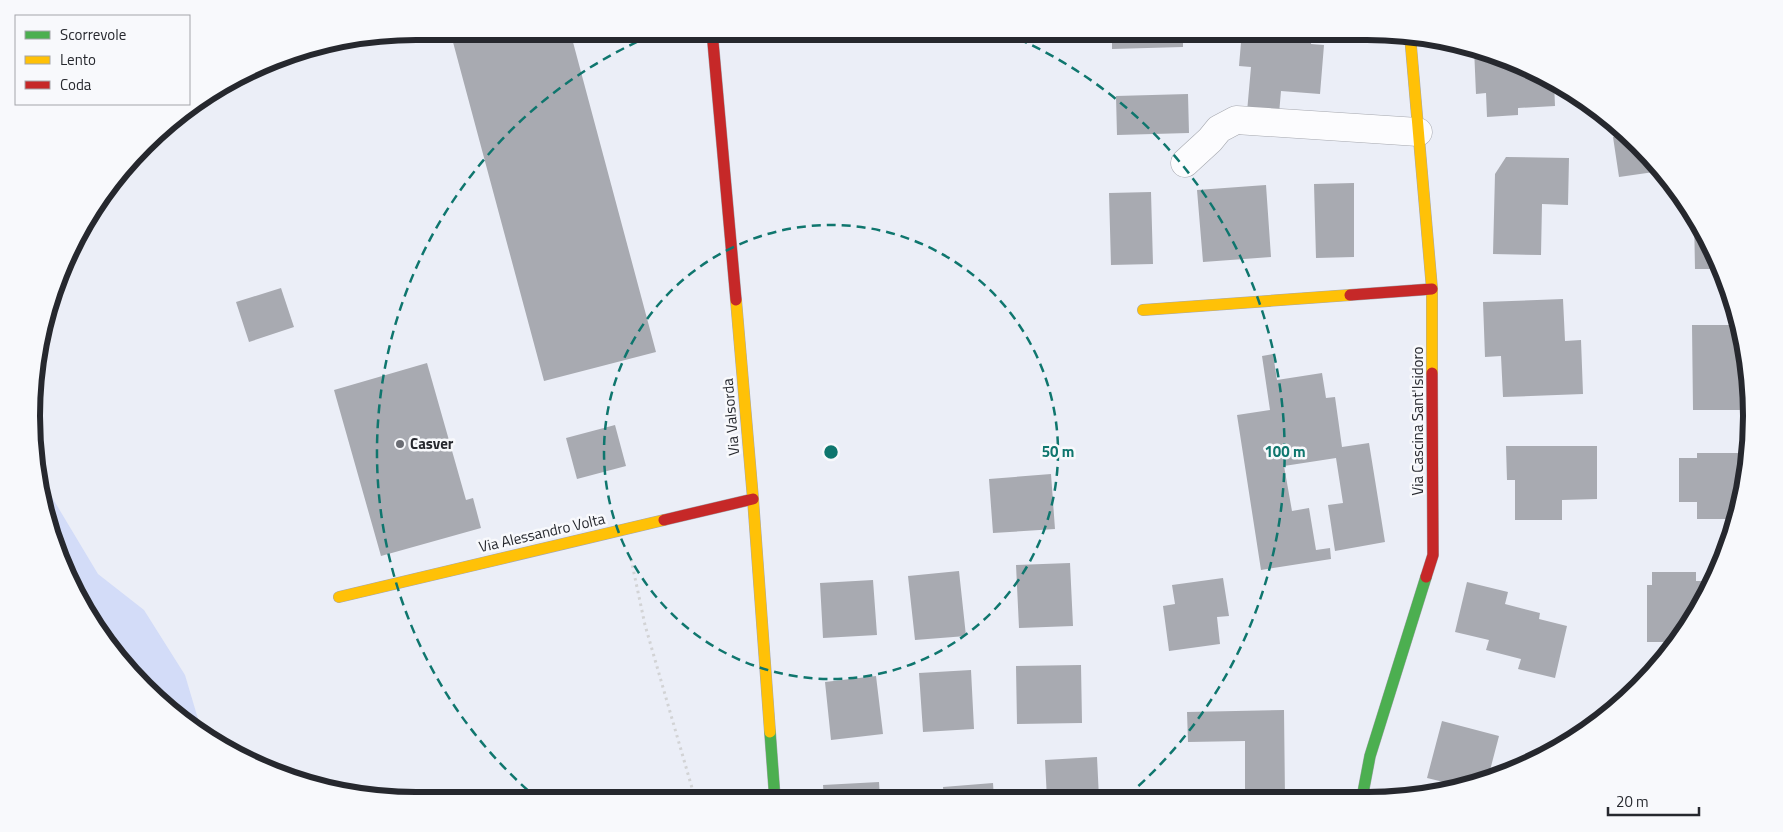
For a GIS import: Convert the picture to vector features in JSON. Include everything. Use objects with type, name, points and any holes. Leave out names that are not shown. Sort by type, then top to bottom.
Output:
[{"type":"street","name":"Via Valsorda","points":[[713,40],[753,499],[774,792]]},
{"type":"street","name":"Via Cascina Sant'Isidoro","points":[[1363,792],[1370,756],[1433,555],[1432,289],[1411,43]]},
{"type":"street","points":[[1185,163],[1219,129],[1236,120],[1418,132]]},
{"type":"street","points":[[1143,310],[1432,289]]},
{"type":"street","name":"Via Alessandro Volta","points":[[339,597],[753,499]]},
{"type":"path","points":[[623,529],[645,625],[692,792]]},
{"type":"shaded area","points":[[47,489],[98,574],[144,610],[185,675],[199,723],[150,682],[133,664],[103,625],[90,604],[69,560],[60,537]]},
{"type":"building","points":[[452,40],[572,40],[656,352],[544,381]]},
{"type":"building","points":[[1112,40],[1183,40],[1183,47],[1112,49]]},
{"type":"building","points":[[1241,40],[1311,40],[1311,44],[1324,45],[1320,94],[1281,91],[1279,114],[1247,112],[1251,67],[1239,66]]},
{"type":"building","points":[[1474,56],[1511,69],[1554,90],[1555,106],[1518,108],[1518,115],[1487,117],[1486,93],[1476,94]]},
{"type":"building","points":[[1188,94],[1189,133],[1117,135],[1116,96]]},
{"type":"building","points":[[1618,136],[1653,172],[1619,177],[1613,137]]},
{"type":"building","points":[[1506,157],[1569,158],[1568,205],[1542,204],[1541,255],[1493,254],[1495,174]]},
{"type":"building","points":[[1354,183],[1354,257],[1316,258],[1314,184]]},
{"type":"building","points":[[1266,185],[1271,257],[1203,262],[1197,190]]},
{"type":"building","points":[[1151,192],[1153,264],[1111,265],[1109,193]]},
{"type":"building","points":[[1694,231],[1713,269],[1695,269]]},
{"type":"building","points":[[281,288],[294,327],[249,342],[236,302]]},
{"type":"building","points":[[1563,299],[1565,341],[1581,340],[1583,394],[1503,397],[1501,356],[1485,357],[1483,302]]},
{"type":"building","points":[[1692,325],[1732,325],[1740,367],[1743,410],[1693,410]]},
{"type":"building","points":[[1273,354],[1277,380],[1322,373],[1326,398],[1335,397],[1342,447],[1369,443],[1385,542],[1335,551],[1328,505],[1343,503],[1336,458],[1284,466],[1292,511],[1309,508],[1316,550],[1330,548],[1331,559],[1261,570],[1237,415],[1270,410],[1262,356]]},
{"type":"building","name":"Casver","points":[[427,363],[466,500],[473,498],[481,528],[381,556],[334,390]]},
{"type":"building","points":[[615,425],[626,466],[577,479],[566,438]]},
{"type":"building","points":[[1506,446],[1597,446],[1597,499],[1562,500],[1562,520],[1515,520],[1515,480],[1507,480]]},
{"type":"building","points":[[1697,453],[1741,453],[1736,489],[1728,519],[1697,519],[1697,502],[1679,502],[1679,458],[1697,458]]},
{"type":"building","points":[[1051,474],[1055,529],[993,533],[989,479]]},
{"type":"building","points":[[1070,563],[1073,626],[1019,628],[1016,565]]},
{"type":"building","points":[[959,571],[966,636],[915,640],[908,576]]},
{"type":"building","points":[[1652,572],[1696,572],[1696,581],[1704,581],[1693,604],[1667,642],[1647,642],[1647,585],[1652,585]]},
{"type":"building","points":[[1223,578],[1229,616],[1217,617],[1220,644],[1169,651],[1163,606],[1175,604],[1172,585]]},
{"type":"building","points":[[873,580],[877,635],[823,638],[820,583]]},
{"type":"building","points":[[1467,582],[1508,592],[1505,604],[1540,613],[1539,619],[1567,626],[1555,678],[1518,669],[1521,659],[1486,650],[1489,640],[1455,632]]},
{"type":"building","points":[[1081,665],[1082,723],[1017,724],[1016,666]]},
{"type":"building","points":[[971,670],[974,729],[923,732],[919,673]]},
{"type":"building","points":[[876,676],[883,734],[831,740],[825,682]]},
{"type":"building","points":[[1284,710],[1285,792],[1245,792],[1245,741],[1188,742],[1187,712]]},
{"type":"building","points":[[1442,721],[1499,736],[1490,771],[1448,783],[1427,778]]},
{"type":"building","points":[[1097,757],[1099,792],[1047,792],[1045,760]]},
{"type":"building","points":[[879,782],[880,792],[824,792],[823,785]]},
{"type":"building","points":[[993,783],[994,792],[943,792],[943,787]]},
{"type":"traffic: fast","points":[[1363,792],[1370,756],[1426,577]]},
{"type":"traffic: fast","points":[[770,732],[774,792]]},
{"type":"traffic: slow","points":[[1411,43],[1432,289],[1432,373]]},
{"type":"traffic: slow","points":[[1143,310],[1350,295]]},
{"type":"traffic: slow","points":[[736,300],[770,732]]},
{"type":"traffic: slow","points":[[339,597],[664,520]]},
{"type":"traffic: jam","points":[[713,40],[736,300]]},
{"type":"traffic: jam","points":[[1350,295],[1432,289]]},
{"type":"traffic: jam","points":[[1426,577],[1433,555],[1432,373]]},
{"type":"traffic: jam","points":[[664,520],[753,499]]},
{"type":"place","name":"Casver","points":[[400,444]]}]
